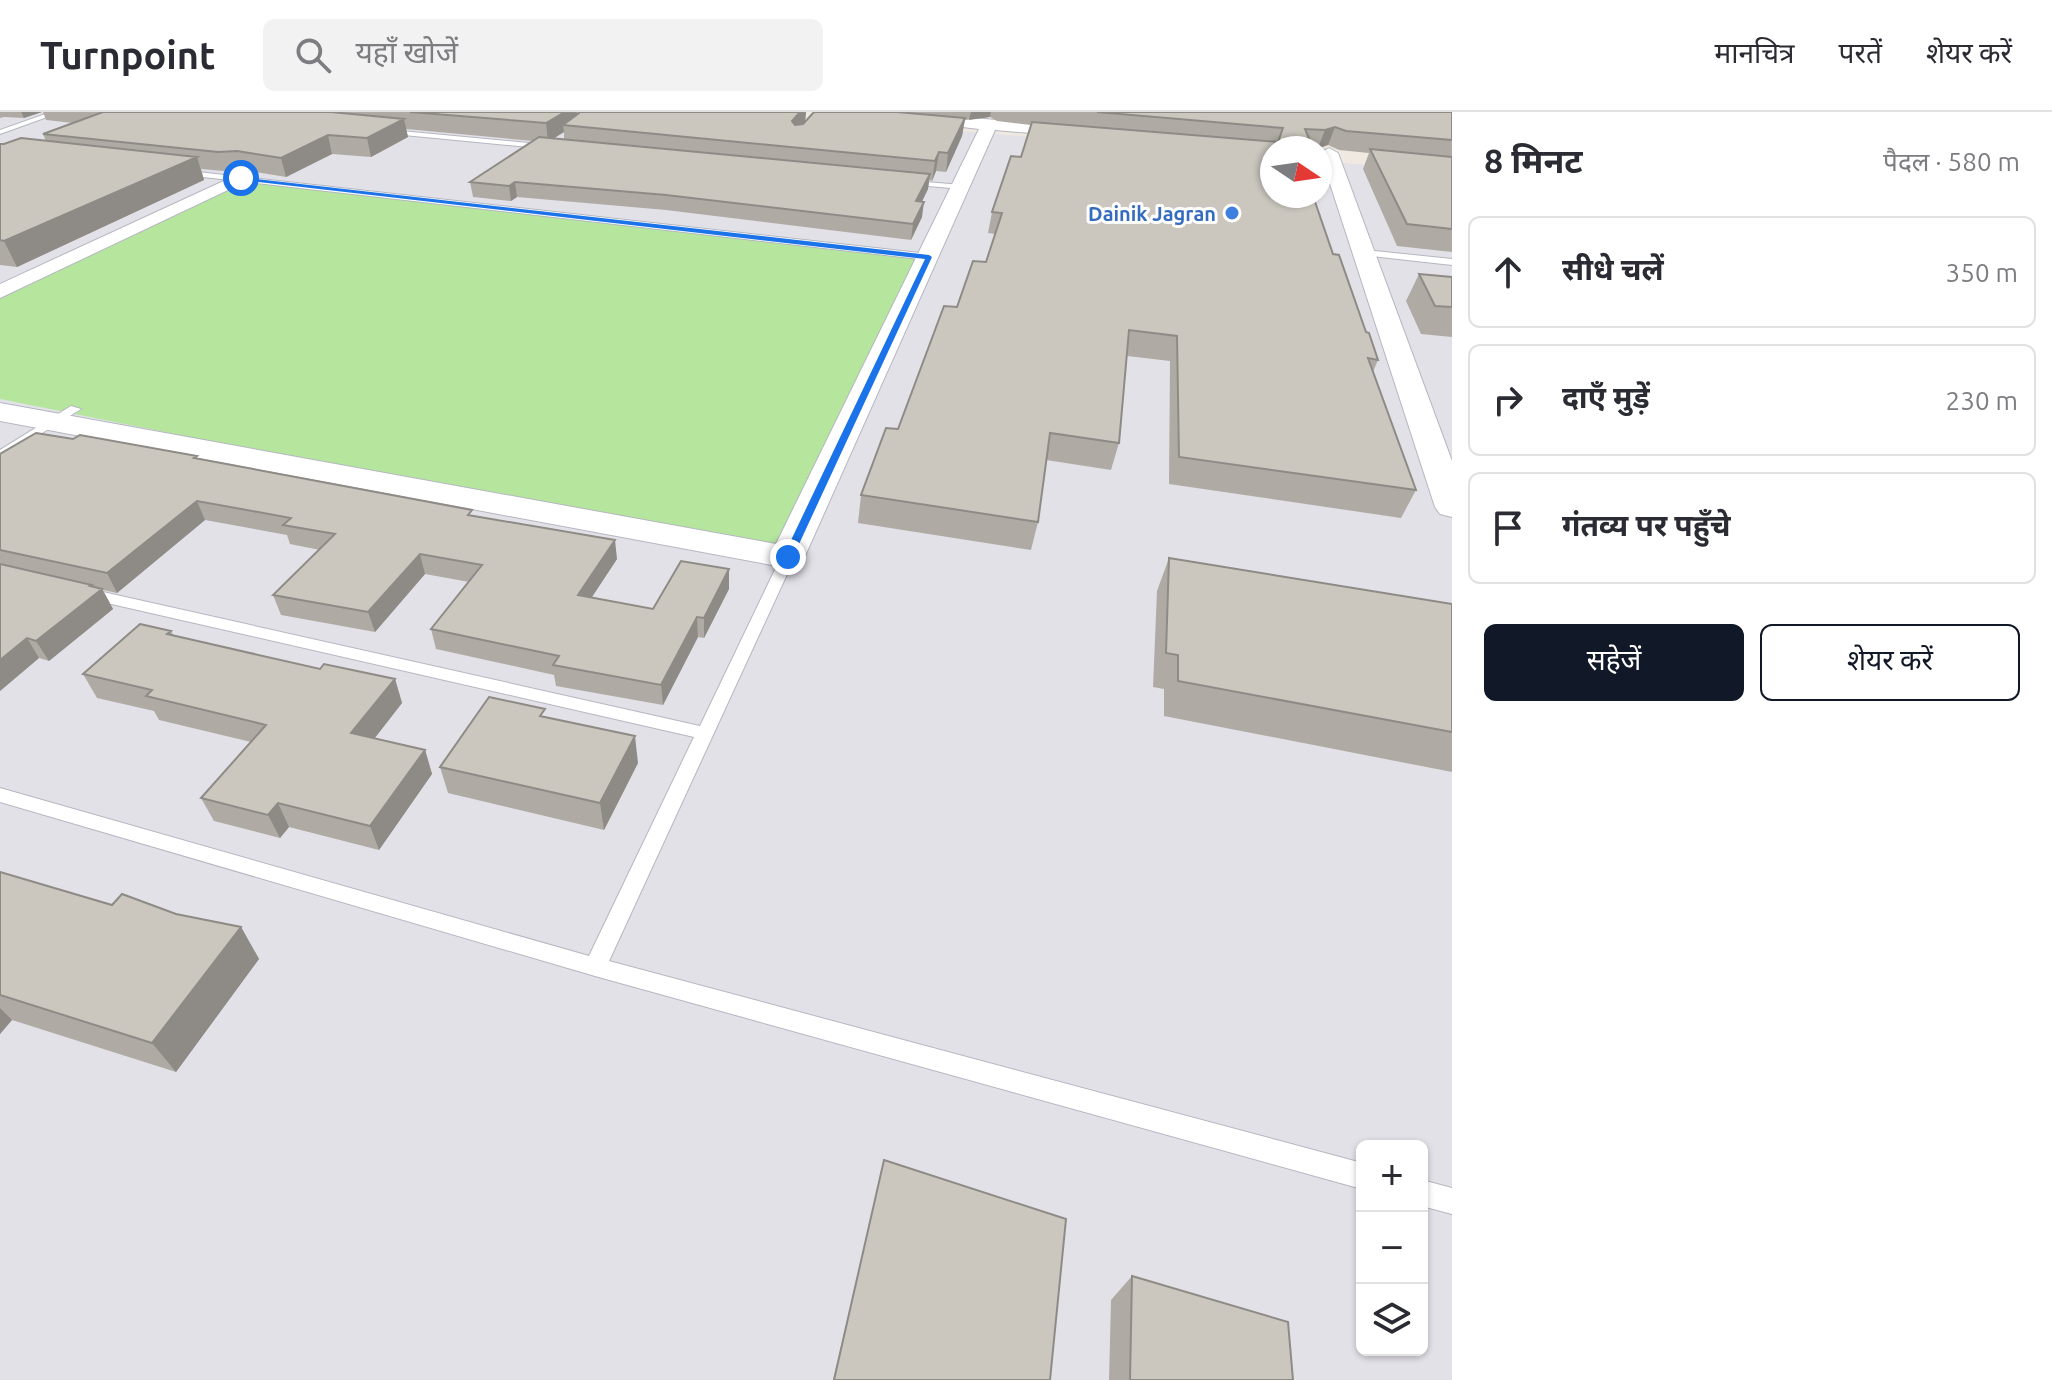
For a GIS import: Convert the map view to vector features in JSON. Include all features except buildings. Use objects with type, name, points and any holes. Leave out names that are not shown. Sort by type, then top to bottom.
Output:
[{"type":"street","points":[[942,123],[1116,138]]},
{"type":"street","points":[[0,396],[64,415],[792,547],[988,127]]},
{"type":"street","points":[[1332,156],[1452,507]]},
{"type":"street","points":[[0,292],[241,178]]},
{"type":"street","points":[[0,412],[64,415]]},
{"type":"lane","points":[[0,129],[44,112]]},
{"type":"lane","points":[[0,129],[58,112]]},
{"type":"lane","points":[[376,130],[554,145],[567,149]]},
{"type":"lane","points":[[166,170],[929,257]]},
{"type":"lane","points":[[898,181],[962,187]]},
{"type":"lane","points":[[1365,253],[1452,262]]},
{"type":"lane","points":[[0,455],[64,415]]},
{"type":"lane","points":[[595,967],[792,547]]},
{"type":"lane","points":[[61,588],[705,733]]},
{"type":"lane","points":[[0,795],[595,967],[1356,1174]]},
{"type":"lane","points":[[1428,1195],[1452,1201]]},
{"type":"shaded area","points":[[0,112],[734,112],[1260,156],[1260,208],[1332,208],[1332,162],[1452,172],[1452,1380],[0,1380]]},
{"type":"green space","points":[[241,178],[929,257],[788,557],[0,399],[0,292]]},
{"type":"place","name":"Dainik Jagran","points":[[1232,213]]},
{"type":"route","points":[[241,178],[929,257],[788,557]]}]
